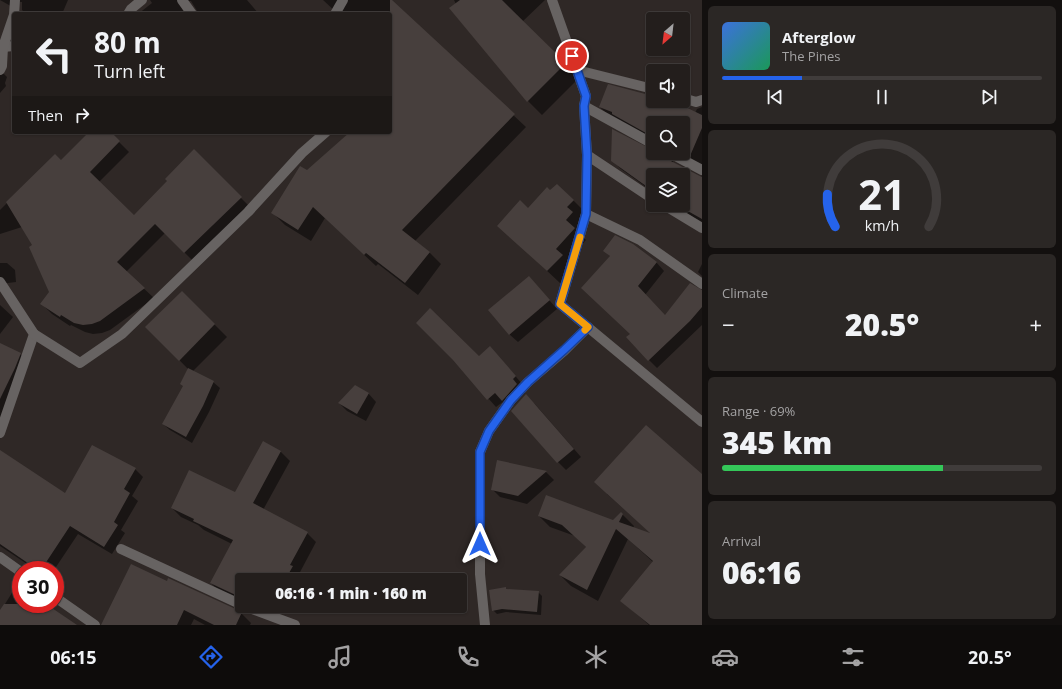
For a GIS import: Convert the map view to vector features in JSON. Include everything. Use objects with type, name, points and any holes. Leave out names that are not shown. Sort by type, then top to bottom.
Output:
[{"type":"street","points":[[14,12],[15,0]]},
{"type":"street","points":[[129,12],[142,0]]},
{"type":"street","points":[[182,0],[191,12]]},
{"type":"street","points":[[336,12],[343,0]]},
{"type":"street","points":[[552,0],[586,96],[584,106],[587,155],[586,214],[560,304],[702,422]]},
{"type":"street","points":[[0,70],[2,66],[1,46],[12,20]]},
{"type":"street","points":[[1,46],[12,46]]},
{"type":"street","points":[[577,70],[646,87]]},
{"type":"street","points":[[690,100],[696,102],[702,100]]},
{"type":"street","points":[[584,106],[646,140]]},
{"type":"street","points":[[0,282],[34,334],[80,363],[122,334],[248,212],[302,153],[324,134]]},
{"type":"street","points":[[587,155],[646,194]]},
{"type":"street","points":[[683,160],[702,170]]},
{"type":"street","points":[[676,212],[702,228]]},
{"type":"street","points":[[586,214],[640,240],[702,284]]},
{"type":"street","points":[[485,625],[480,574],[480,452],[489,431],[511,400],[528,382],[588,327]]},
{"type":"street","points":[[0,433],[34,334]]},
{"type":"street","points":[[121,549],[235,602]]},
{"type":"street","points":[[0,557],[12,566]]},
{"type":"street","points":[[64,603],[96,625]]},
{"type":"street","points":[[262,613],[295,625]]},
{"type":"building","points":[[390,0],[392,0],[515,114],[402,230],[430,252],[405,283],[366,253],[364,255],[313,207],[298,230],[271,213],[300,166],[307,170],[348,134],[392,134],[392,12],[390,12]]},
{"type":"building","points":[[460,0],[502,0],[566,63],[527,102],[449,8]]},
{"type":"building","points":[[608,84],[646,94],[646,108],[688,108],[702,115],[702,128],[690,156],[690,116],[646,116],[646,133],[612,114],[612,112],[599,107]]},
{"type":"building","points":[[612,129],[646,146],[646,160],[669,160],[684,168],[646,168],[646,186],[611,161]]},
{"type":"building","points":[[87,134],[113,134],[120,141],[90,172],[134,215],[167,181],[165,179],[194,149],[242,197],[184,253],[155,224],[117,262],[145,288],[100,321],[83,325],[74,323],[61,315],[60,317],[40,304],[49,292],[29,247],[32,245],[6,202],[55,154],[61,160]]},
{"type":"building","points":[[690,171],[702,177],[702,219],[690,212]]},
{"type":"building","points":[[557,184],[574,200],[567,207],[573,212],[566,220],[575,228],[556,249],[563,255],[547,271],[497,226],[520,200],[528,208],[547,187],[550,190]]},
{"type":"building","points":[[615,235],[633,244],[657,262],[638,286],[665,315],[690,283],[702,290],[702,307],[690,321],[648,361],[626,337],[630,334],[581,288],[610,256],[603,251]]},
{"type":"building","points":[[529,276],[550,300],[509,335],[488,310]]},
{"type":"building","points":[[182,291],[215,324],[179,361],[145,327]]},
{"type":"building","points":[[430,308],[479,356],[490,346],[516,376],[513,379],[517,384],[502,401],[495,393],[487,400],[453,360],[416,323]]},
{"type":"building","points":[[0,343],[21,353],[0,399]]},
{"type":"building","points":[[188,368],[214,381],[203,406],[186,437],[162,424],[183,386],[180,384]]},
{"type":"building","points":[[355,385],[369,393],[357,414],[338,403]]},
{"type":"building","points":[[526,394],[574,449],[557,463],[511,411]]},
{"type":"building","points":[[646,425],[702,474],[702,625],[650,625],[620,601],[653,561],[616,529],[587,590],[559,575],[586,547],[562,525],[538,516],[546,495],[613,520],[621,512],[623,514],[619,522],[650,533],[594,482]]},
{"type":"building","points":[[263,441],[281,451],[253,503],[308,532],[290,565],[293,566],[289,573],[235,573],[235,595],[210,583],[233,540],[193,521],[194,519],[171,508],[189,470],[235,492]]},
{"type":"building","points":[[92,445],[136,468],[124,489],[130,493],[114,522],[118,525],[104,547],[70,526],[47,561],[25,561],[0,544],[0,450],[65,493]]},
{"type":"building","points":[[497,460],[547,471],[518,496],[491,490]]},
{"type":"building","points":[[131,564],[167,581],[168,578],[235,609],[235,613],[242,613],[236,625],[214,625],[184,610],[177,625],[101,625]]},
{"type":"building","points":[[506,587],[506,589],[539,591],[537,612],[502,609],[492,611],[489,590]]},
{"type":"building","points":[[4,604],[12,604],[12,613],[59,613],[77,625],[0,625],[0,610]]},
{"type":"slow traffic","points":[[580,237],[560,304],[588,327],[585,330]]},
{"type":"route","points":[[480,544],[480,452],[489,431],[511,400],[528,382],[588,327],[560,304],[586,214],[587,155],[584,106],[586,96],[572,56]]}]
